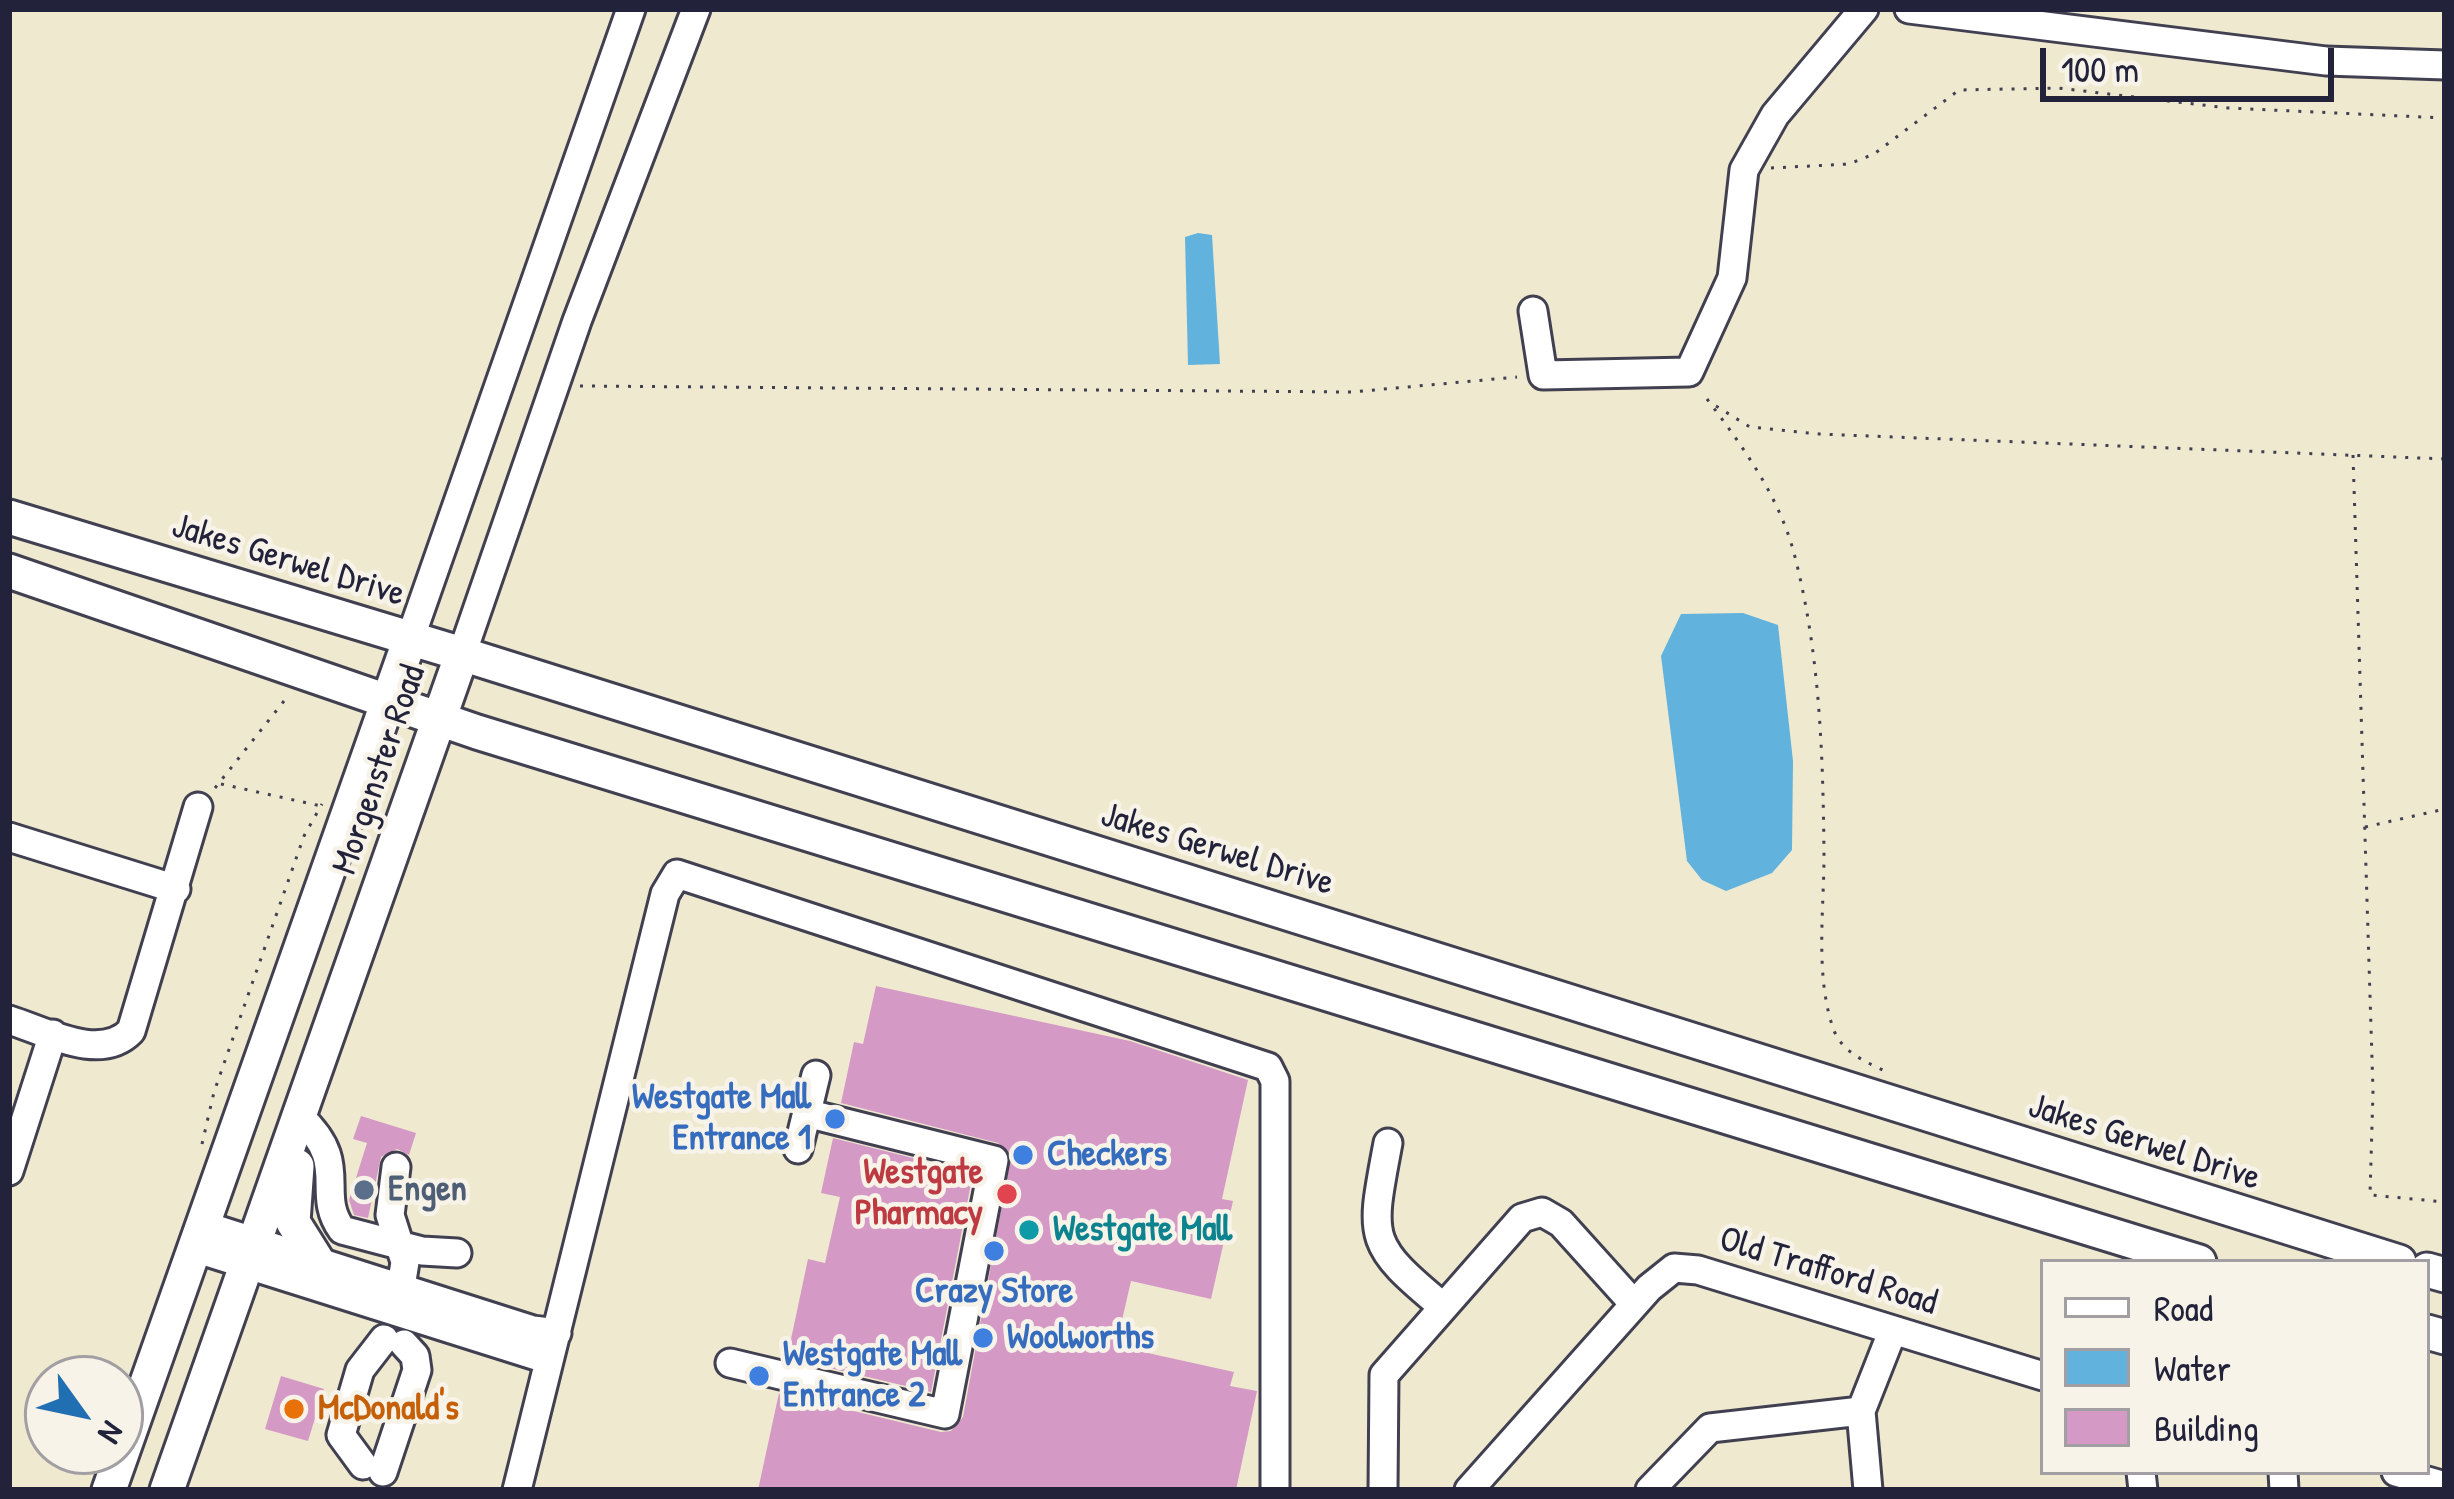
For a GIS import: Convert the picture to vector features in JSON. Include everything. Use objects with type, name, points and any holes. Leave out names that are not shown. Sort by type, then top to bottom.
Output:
[{"type":"main road","name":"Jakes Gerwel Drive","points":[[9,518],[462,654],[2389,1259]]},
{"type":"main road","points":[[9,571],[438,718],[2189,1259]]},
{"type":"main road","name":"Morgenster Road","points":[[109,1490],[410,639]]},
{"type":"main road","name":"Morgenster Road","points":[[167,1490],[462,654]]},
{"type":"main road","points":[[298,1123],[293,1222],[320,1264]]},
{"type":"street","name":"Morgenster Road","points":[[410,639],[631,9]]},
{"type":"street","name":"Morgenster Road","points":[[462,654],[554,386],[696,9]]},
{"type":"street","points":[[1533,311],[1543,375],[1689,372],[1732,278],[1744,170],[1775,115],[1864,9]]},
{"type":"street","points":[[1909,9],[2326,61],[2445,65]]},
{"type":"street","points":[[9,1021],[99,1047],[113,1045],[131,1031],[198,807]]},
{"type":"street","points":[[9,837],[176,889]]},
{"type":"street","points":[[517,1490],[665,895],[677,874],[1257,1059],[1268,1067],[1275,1081],[1275,1490]]},
{"type":"street","points":[[9,1171],[53,1034]]},
{"type":"street","points":[[798,1149],[816,1075]]},
{"type":"street","points":[[730,1363],[945,1414],[994,1160],[810,1114]]},
{"type":"street","points":[[298,1123],[327,1146],[338,1225],[346,1232],[432,1253],[457,1253]]},
{"type":"street","points":[[1388,1143],[1377,1203],[1378,1241],[1392,1264],[1442,1306]]},
{"type":"street","points":[[251,1255],[320,1264],[396,1322],[418,1370],[373,1468],[341,1435],[360,1370],[396,1322],[406,1262],[390,1215],[396,1167]]},
{"type":"street","points":[[1383,1490],[1384,1375],[1514,1224],[1542,1212],[1561,1223],[1634,1304]]},
{"type":"street","points":[[199,1237],[251,1255],[396,1322],[553,1347]]},
{"type":"street","name":"Old Trafford Road","points":[[1468,1490],[1634,1304],[1666,1271],[1681,1267],[2040,1375]]},
{"type":"street","points":[[1868,1490],[1861,1411],[1893,1330]]},
{"type":"street","points":[[1650,1490],[1710,1427],[1861,1411]]},
{"type":"street","points":[[2405,1475],[2439,1487]]},
{"type":"path","points":[[1744,170],[1849,164],[1874,154],[1959,89],[2058,88],[2228,107],[2445,118]]},
{"type":"path","points":[[1689,372],[1759,469],[1794,552],[1815,657],[1823,767],[1824,990],[1834,1033],[1855,1056],[1895,1076]]},
{"type":"path","points":[[554,386],[1352,392],[1543,375]]},
{"type":"path","points":[[1707,399],[1750,427],[1819,434],[2445,459]]},
{"type":"path","points":[[2353,455],[2373,1091],[2370,1195],[2445,1202]]},
{"type":"path","points":[[198,807],[289,695]]},
{"type":"path","points":[[202,1159],[202,1132],[214,1092],[304,836],[321,806],[219,784]]},
{"type":"path","points":[[2364,827],[2445,809]]},
{"type":"water","points":[[1212,235],[1220,364],[1188,365],[1185,237]]},
{"type":"water","points":[[1743,613],[1778,625],[1793,761],[1792,850],[1772,873],[1726,891],[1702,880],[1687,861],[1661,656],[1681,614]]},
{"type":"building","name":"Westgate Mall","points":[[876,986],[1130,1041],[1248,1080],[1222,1199],[1233,1201],[1211,1299],[1131,1281],[1116,1346],[1234,1372],[1230,1386],[1257,1391],[1236,1490],[758,1490],[779,1393],[941,1432],[951,1431],[963,1417],[1011,1156],[998,1143],[841,1103],[854,1042],[863,1044]]},
{"type":"building","points":[[361,1116],[416,1133],[409,1155],[397,1149],[381,1157],[368,1218],[354,1215],[349,1200],[367,1143],[353,1139]]},
{"type":"building","points":[[833,1138],[973,1173],[931,1392],[787,1358],[808,1259],[825,1263],[840,1197],[821,1193]]},
{"type":"building","name":"McDonald's","points":[[281,1376],[324,1389],[308,1441],[265,1429]]},
{"type":"place","name":"Westgate Mall Entrance 1","points":[[835,1119]]},
{"type":"place","name":"Checkers","points":[[1023,1155]]},
{"type":"place","name":"Engen","points":[[364,1190]]},
{"type":"place","name":"Westgate Pharmacy","points":[[1007,1194]]},
{"type":"place","name":"Westgate Mall","points":[[1029,1230]]},
{"type":"place","name":"Crazy Store","points":[[994,1251]]},
{"type":"place","name":"Woolworths","points":[[983,1338]]},
{"type":"place","name":"Westgate Mall Entrance 2","points":[[759,1376]]},
{"type":"place","name":"McDonald's","points":[[294,1409]]}]
